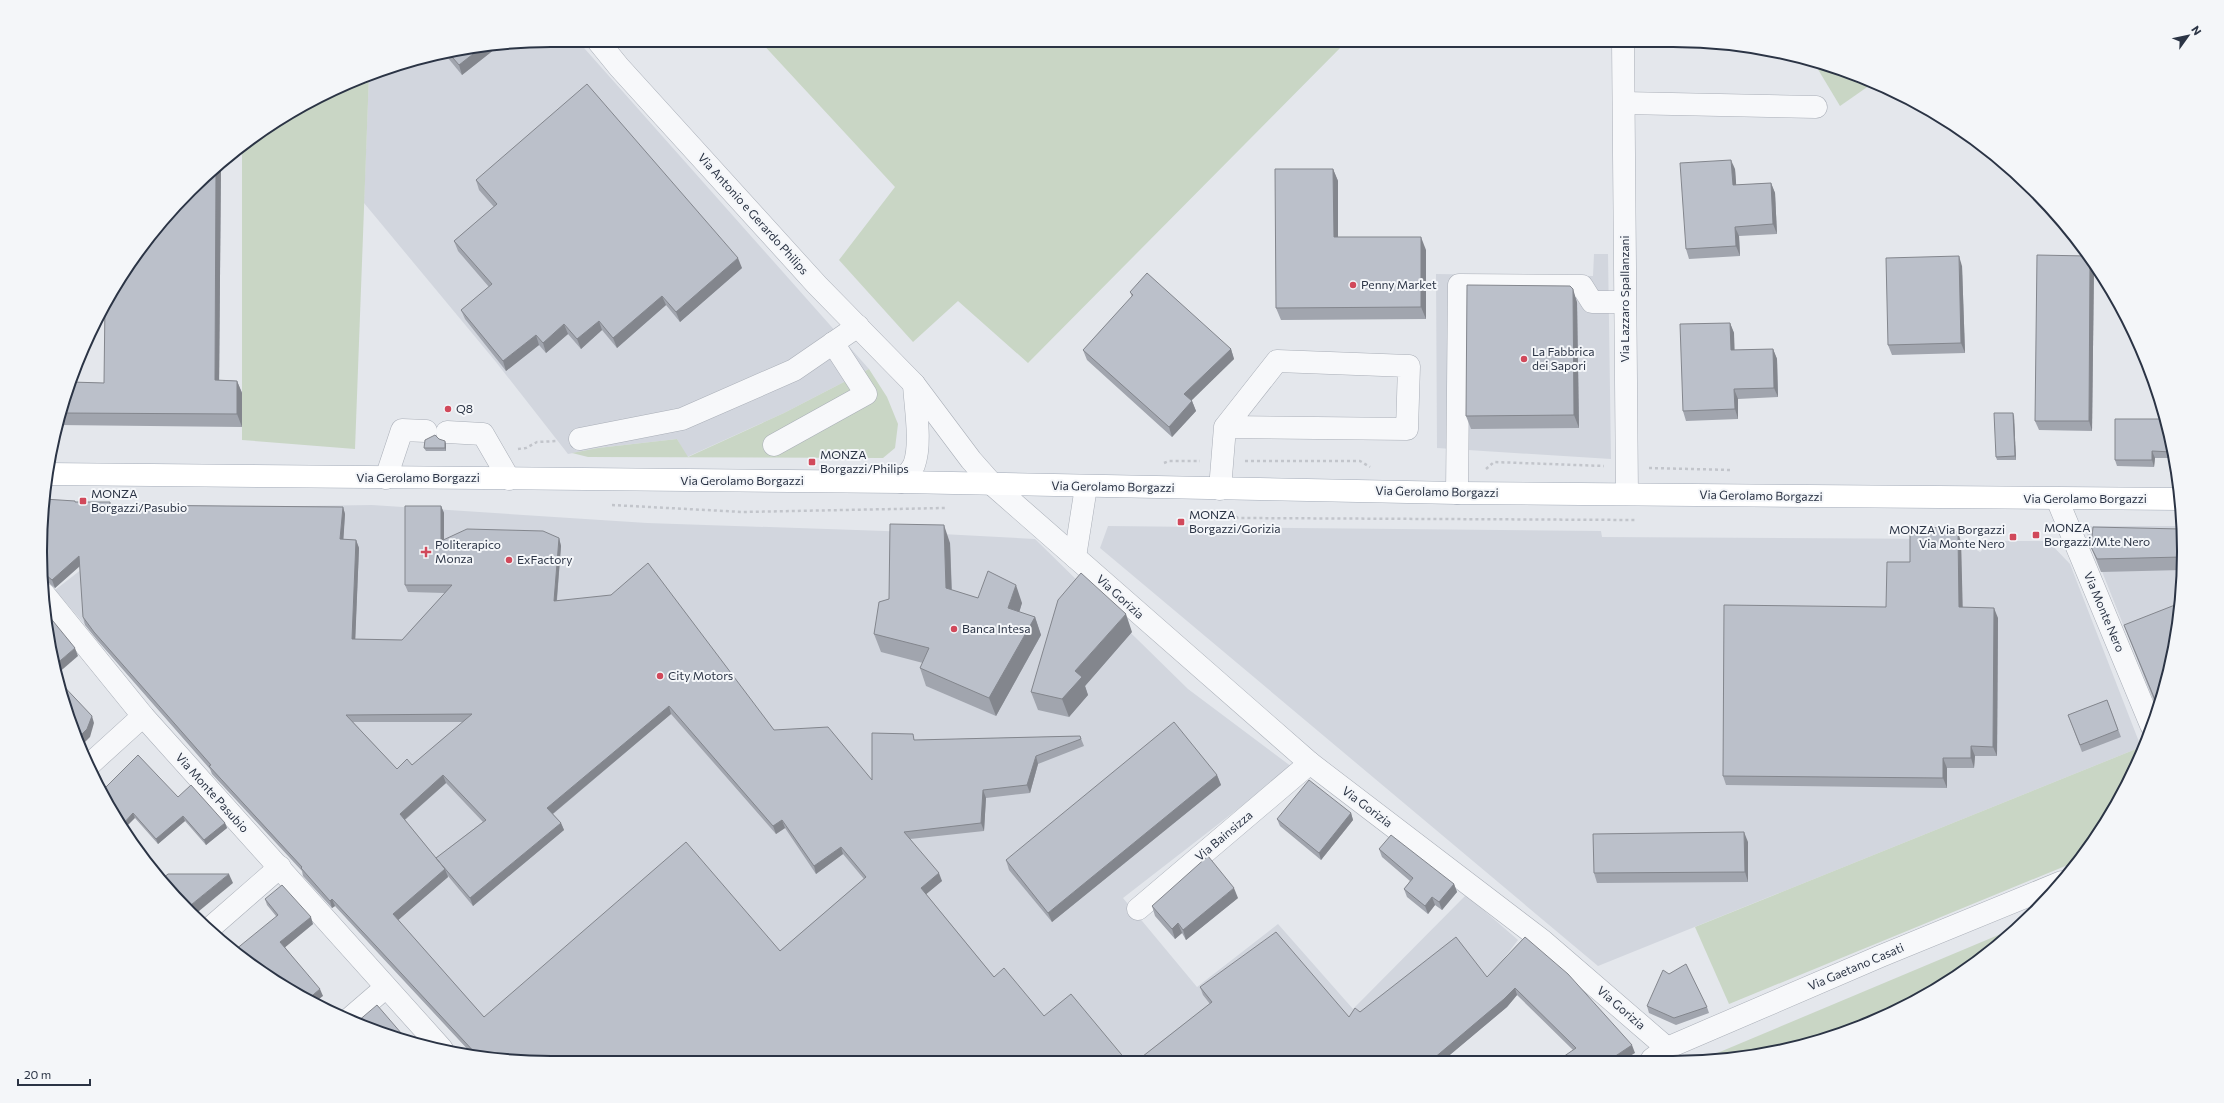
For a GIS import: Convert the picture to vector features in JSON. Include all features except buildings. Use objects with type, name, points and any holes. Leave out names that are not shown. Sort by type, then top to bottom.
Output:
[{"type":"main road","name":"Via Gerolamo Borgazzi","points":[[53,474],[900,482],[994,486],[1220,489],[1457,483],[1627,494],[2174,499]]},
{"type":"street","name":"Via Antonio e Gerardo Philips","points":[[603,47],[619,67],[796,261],[914,384],[971,460],[994,486]]},
{"type":"street","name":"Via Lazzaro Spallanzani","points":[[1623,47],[1624,302],[1627,494]]},
{"type":"street","points":[[1624,103],[1816,107]]},
{"type":"street","points":[[1457,483],[1459,285],[1582,286],[1592,302],[1624,302]]},
{"type":"street","points":[[580,439],[682,419],[794,370],[858,326]]},
{"type":"street","points":[[774,445],[866,394],[833,343]]},
{"type":"street","points":[[1220,489],[1225,427],[1277,361],[1409,366],[1407,429],[1225,427]]},
{"type":"street","points":[[900,482],[914,465],[916,456],[917,443],[914,384]]},
{"type":"street","points":[[386,478],[402,430],[483,434],[509,479]]},
{"type":"street","name":"Via Gorizia","points":[[994,486],[1310,763],[1543,941],[1660,1054]]},
{"type":"street","points":[[1075,557],[1086,487]]},
{"type":"street","name":"Via Monte Nero","points":[[2057,499],[2148,719]]},
{"type":"street","name":"Via Monte Pasubio","points":[[50,601],[143,716],[280,867],[385,988],[436,1042]]},
{"type":"street","points":[[93,762],[143,716]]},
{"type":"street","name":"Via Bainsizza","points":[[1138,909],[1310,763]]},
{"type":"street","points":[[213,925],[280,867]]},
{"type":"street","name":"Via Gaetano Casati","points":[[1660,1054],[1881,956],[2049,887]]},
{"type":"street","points":[[353,1016],[385,988]]},
{"type":"path","points":[[493,451],[526,448],[537,442],[580,439]]},
{"type":"path","points":[[1157,466],[1169,461],[1360,461],[1373,469]]},
{"type":"path","points":[[1457,483],[1482,472],[1494,462],[1736,470]]},
{"type":"shaded area","points":[[583,47],[869,369],[784,413],[687,457],[677,439],[598,448],[568,454],[496,362],[364,203],[369,81],[421,64],[486,51],[519,48]]},
{"type":"shaded area","points":[[1594,254],[1608,254],[1611,459],[1437,448],[1436,274],[1593,276]]},
{"type":"shaded area","points":[[372,505],[647,523],[885,531],[1035,539],[1188,689],[1292,767],[1123,898],[1197,987],[1278,924],[1353,1009],[1466,895],[1518,940],[1493,973],[1400,1056],[552,1056],[519,1055],[467,1049],[215,775],[55,590],[118,541],[118,509]]},
{"type":"shaded area","points":[[1108,526],[1601,531],[1602,537],[1958,539],[1963,546],[1972,547],[1980,552],[1991,541],[2048,541],[2070,564],[2140,743],[2137,748],[1598,966],[1100,548]]},
{"type":"shaded area","points":[[2084,526],[2176,526],[2176,584],[2173,617],[2160,682],[2154,702]]},
{"type":"green space","points":[[765,47],[1341,47],[1028,363],[958,301],[913,342],[839,260],[895,187]]},
{"type":"green space","points":[[1818,69],[1868,86],[1840,106]]},
{"type":"green space","points":[[369,81],[355,449],[242,440],[242,153],[271,132],[299,115],[328,99]]},
{"type":"green space","points":[[869,369],[887,397],[898,424],[895,448],[883,458],[588,457],[572,453],[598,448],[677,439],[688,457],[784,413]]},
{"type":"green space","points":[[2137,748],[2109,804],[2092,832],[2068,865],[1729,1004],[1695,927]]},
{"type":"green space","points":[[2002,933],[1980,952],[1953,971],[1896,1004],[1866,1018],[1803,1039],[1738,1052],[1715,1054]]},
{"type":"place","name":"Penny Market","points":[[1353,285]]},
{"type":"place","name":"La Fabbrica dei Sapori","points":[[1524,359]]},
{"type":"place","name":"Q8","points":[[448,409]]},
{"type":"place","name":"MONZA Borgazzi/Philips","points":[[812,462]]},
{"type":"place","name":"MONZA Borgazzi/Pasubio","points":[[83,501]]},
{"type":"place","name":"MONZA Borgazzi/Gorizia","points":[[1181,522]]},
{"type":"place","name":"MONZA Borgazzi/M.te Nero","points":[[2036,535]]},
{"type":"place","name":"MONZA Via Borgazzi Via Monte Nero","points":[[2013,537]]},
{"type":"place","name":"Politerapico Monza","points":[[426,552]]},
{"type":"place","name":"ExFactory","points":[[509,560]]},
{"type":"place","name":"Banca Intesa","points":[[954,629]]},
{"type":"place","name":"City Motors","points":[[660,676]]}]
